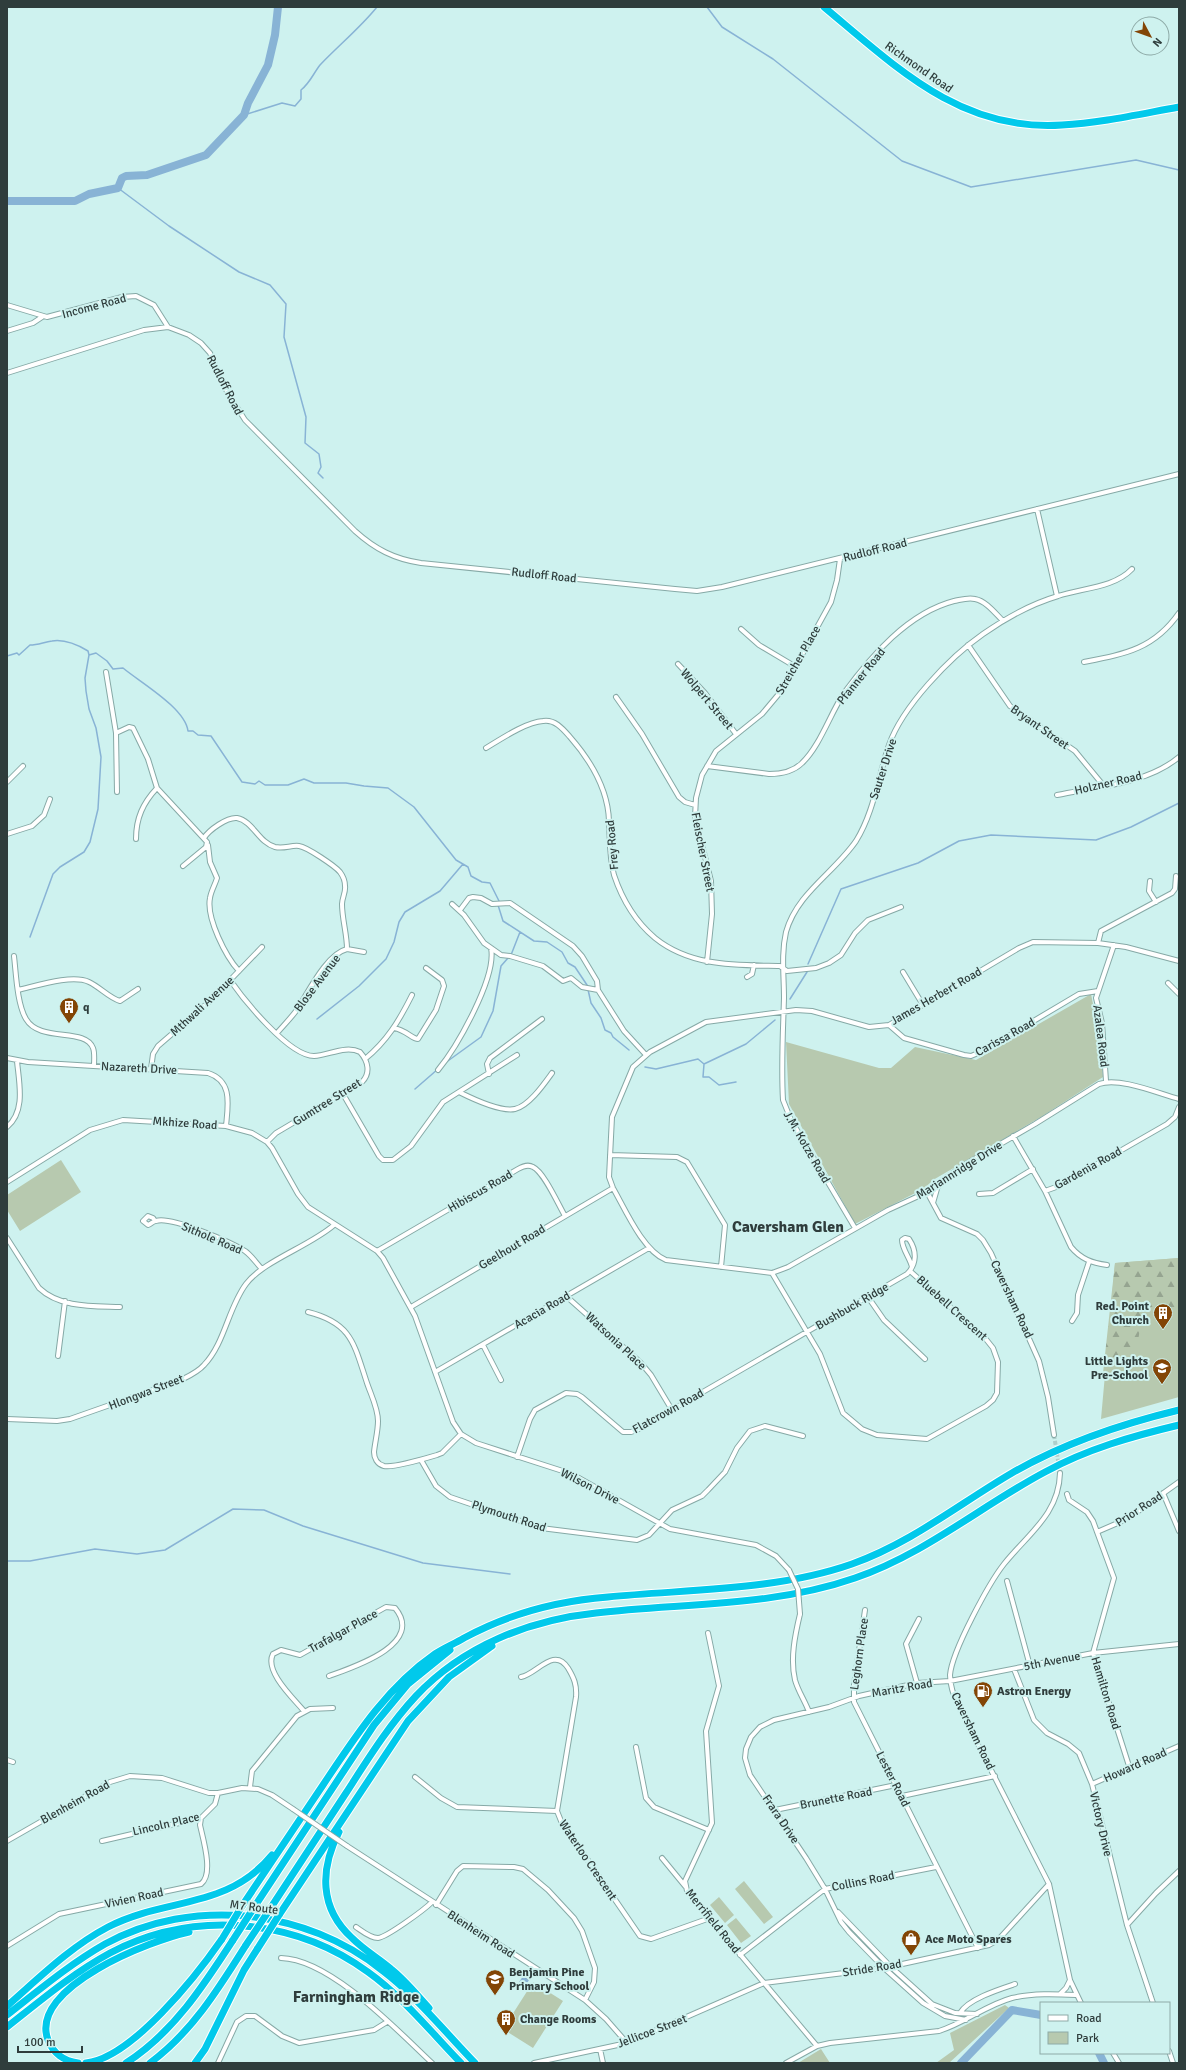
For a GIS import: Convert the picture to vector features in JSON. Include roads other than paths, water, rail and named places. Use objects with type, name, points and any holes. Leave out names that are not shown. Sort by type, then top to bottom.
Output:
[{"type":"highway","name":"Richmond Road","points":[[824,7],[888,60],[935,95],[978,115],[1002,122],[1020,125],[1061,126],[1179,107]]},
{"type":"highway","points":[[86,2063],[98,2060],[112,2053],[153,2021],[188,1986],[222,1939],[242,1906],[358,1731],[382,1701],[431,1656],[503,1618],[552,1605],[593,1598],[763,1585],[798,1579],[850,1565],[904,1541],[1011,1474],[1058,1450],[1111,1429],[1179,1410]]},
{"type":"highway","points":[[150,2063],[177,2040],[194,2022],[378,1744],[418,1693],[468,1654],[499,1637],[533,1624],[595,1613],[764,1599],[801,1593],[834,1585],[868,1574],[908,1555],[1018,1487],[1062,1463],[1116,1442],[1179,1425]]},
{"type":"highway","points":[[195,2063],[205,2049],[241,1975],[279,1914],[408,1721],[444,1681],[492,1646],[533,1624]]},
{"type":"highway","points":[[126,2063],[148,2046],[183,2011],[233,1940],[382,1714],[425,1669],[466,1637]]},
{"type":"highway","points":[[368,1779],[328,1855],[325,1877],[326,1889],[332,1910],[346,1932],[401,1978],[455,2037],[475,2063]]},
{"type":"highway","points":[[7,2006],[71,1951],[108,1927],[141,1914],[213,1896],[239,1884],[264,1865],[298,1822]]},
{"type":"highway","name":"M7 Route","points":[[7,2015],[76,1963],[121,1937],[165,1922],[197,1916],[252,1916],[284,1922],[313,1931],[335,1940],[362,1955],[383,1970],[409,1994],[475,2063]]},
{"type":"highway","name":"M7 Route","points":[[7,2027],[76,1974],[111,1953],[151,1936],[204,1926],[235,1924],[275,1930],[316,1943],[348,1958],[390,1989],[461,2063]]},
{"type":"highway","points":[[78,2063],[66,2060],[55,2052],[47,2036],[48,2018],[62,1996],[81,1981],[116,1958],[165,1938],[204,1926]]},
{"type":"street","name":"Income Road","points":[[7,305],[42,317],[54,316],[122,297],[136,296],[154,305],[168,327]]},
{"type":"street","points":[[7,331],[33,323],[42,317]]},
{"type":"street","name":"Rudloff Road","points":[[7,373],[144,330],[168,327],[189,335],[201,343],[213,359],[234,406],[252,428],[365,540],[380,550],[395,557],[421,563],[697,591],[722,587],[840,559],[1178,474]]},
{"type":"street","points":[[1178,474],[1179,480]]},
{"type":"street","points":[[1037,509],[1057,596]]},
{"type":"street","name":"Streicher Place","points":[[694,805],[707,766],[716,751],[773,703],[796,666],[831,602],[837,580],[840,559]]},
{"type":"street","name":"Sauter Drive","points":[[784,1012],[784,946],[787,931],[794,914],[806,895],[844,856],[861,831],[870,809],[890,743],[896,730],[919,696],[968,645],[1003,621],[1057,596],[1120,580],[1132,569]]},
{"type":"street","name":"Pfanner Road","points":[[707,766],[768,774],[778,774],[794,769],[807,758],[839,701],[853,682],[888,642],[914,620],[945,604],[972,598],[986,604],[1003,621]]},
{"type":"street","points":[[1084,662],[1117,656],[1138,649],[1154,640],[1169,627],[1179,613]]},
{"type":"street","points":[[741,629],[759,645],[796,666]]},
{"type":"street","name":"Bryant Street","points":[[968,645],[1010,706],[1075,751],[1103,785]]},
{"type":"street","name":"Wolpert Street","points":[[678,664],[705,693],[736,734]]},
{"type":"street","points":[[106,672],[116,733],[117,792]]},
{"type":"street","name":"Fleischer Street","points":[[616,697],[635,721],[679,797],[685,802],[694,805],[697,830],[711,881],[712,914],[707,962]]},
{"type":"street","name":"Frey Road","points":[[486,748],[544,720],[550,721],[563,729],[578,747],[604,789],[609,810],[610,854],[614,874],[623,897],[632,912],[645,928],[665,945],[692,958],[707,962],[754,966],[780,966],[787,970],[816,968],[830,963],[841,955],[856,933],[868,920],[901,907]]},
{"type":"street","points":[[116,733],[129,727],[134,728],[148,759],[157,788],[187,822],[204,838],[208,845],[209,857],[217,880],[210,897],[210,910],[223,950],[239,971]]},
{"type":"street","name":"Holzner Road","points":[[1057,795],[1144,776],[1166,766],[1179,757]]},
{"type":"street","points":[[7,782],[23,766]]},
{"type":"street","points":[[136,839],[136,826],[140,813],[148,799],[157,788]]},
{"type":"street","points":[[7,834],[32,826],[44,815],[50,798]]},
{"type":"street","points":[[204,838],[208,833],[224,822],[230,819],[238,818],[246,823],[259,838],[269,844],[281,848],[301,846],[336,868],[343,878],[346,888],[342,904],[347,949]]},
{"type":"street","points":[[183,866],[208,845]]},
{"type":"street","points":[[1098,943],[1101,931],[1174,891],[1176,876]]},
{"type":"street","points":[[1150,881],[1149,891],[1156,902]]},
{"type":"street","points":[[460,910],[470,898],[473,897],[481,898],[492,904],[510,903],[572,946],[582,956],[597,981],[600,987],[596,989]]},
{"type":"street","points":[[452,904],[460,910],[480,939],[501,955],[510,956],[544,966],[563,982],[571,978],[582,987],[596,989],[624,1031],[646,1054]]},
{"type":"street","name":"James Herbert Road","points":[[649,1248],[613,1188],[609,1177],[611,1124],[614,1110],[633,1068],[646,1054],[706,1022],[784,1012],[812,1011],[869,1027],[889,1025],[1025,944],[1041,942],[1098,943],[1114,945],[1179,961]]},
{"type":"street","name":"Azalea Road","points":[[1106,1081],[1102,1023],[1096,998],[1114,945]]},
{"type":"street","name":"Mthwali Avenue","points":[[151,1069],[153,1054],[158,1046],[196,1014],[262,947]]},
{"type":"street","points":[[438,1070],[460,1040],[483,990],[492,968],[493,959],[491,947]]},
{"type":"street","name":"Blose Avenue","points":[[277,1033],[296,1011],[331,960],[339,953],[347,949],[364,952]]},
{"type":"street","points":[[14,956],[18,990],[23,1012],[30,1024],[44,1033],[86,1040],[93,1048],[94,1066]]},
{"type":"street","points":[[747,977],[752,974],[754,966]]},
{"type":"street","points":[[394,1028],[404,1030],[415,1039],[418,1039],[436,1010],[444,986],[442,980],[426,968]]},
{"type":"street","points":[[902,972],[923,1005]]},
{"type":"street","points":[[18,990],[70,980],[81,980],[90,983],[118,1001],[122,1001],[138,989]]},
{"type":"street","points":[[230,980],[249,1007],[277,1033],[299,1052],[316,1056],[353,1050],[360,1052],[365,1059],[379,1047],[394,1028],[412,995]]},
{"type":"street","points":[[1168,983],[1179,994]]},
{"type":"street","name":"Carissa Road","points":[[889,1025],[904,1038],[971,1056],[983,1051],[1079,994],[1098,991]]},
{"type":"street","name":"J.M. Kotze Road","points":[[784,1012],[782,1084],[785,1108],[855,1228]]},
{"type":"street","points":[[489,1074],[487,1064],[490,1058],[542,1018]]},
{"type":"street","points":[[343,1094],[379,1156],[386,1162],[393,1160],[408,1149],[440,1106],[517,1055]]},
{"type":"street","name":"Nazareth Drive","points":[[7,1058],[17,1061],[208,1073],[217,1076],[223,1082],[228,1094],[226,1126]]},
{"type":"street","name":"Gumtree Street","points":[[267,1142],[276,1133],[343,1094],[365,1079],[368,1072],[365,1059]]},
{"type":"street","points":[[7,1127],[14,1119],[20,1105],[17,1061]]},
{"type":"street","points":[[459,1092],[480,1102],[509,1109],[516,1109],[526,1102],[552,1073]]},
{"type":"street","points":[[1106,1081],[1118,1082],[1179,1099]]},
{"type":"street","name":"Mariannridge Drive","points":[[649,1248],[658,1257],[666,1260],[772,1273],[788,1267],[855,1228],[927,1192],[964,1164],[1041,1121],[1106,1081]]},
{"type":"street","name":"Gardenia Road","points":[[1013,1136],[1045,1191],[1059,1186],[1167,1124],[1175,1117],[1179,1107]]},
{"type":"street","name":"Mkhize Road","points":[[7,1182],[90,1130],[111,1122],[140,1120],[226,1126],[252,1133],[267,1142],[303,1201],[313,1211],[334,1225]]},
{"type":"street","points":[[610,1155],[677,1157],[687,1162],[725,1225],[721,1267]]},
{"type":"street","name":"Hibiscus Road","points":[[377,1251],[518,1168],[528,1165],[535,1168],[541,1174],[565,1216]]},
{"type":"street","points":[[979,1194],[993,1193],[1033,1169]]},
{"type":"street","points":[[933,1204],[939,1182]]},
{"type":"street","name":"Geelhout Road","points":[[411,1307],[613,1188]]},
{"type":"street","points":[[1045,1191],[1071,1247],[1089,1262],[1107,1265]]},
{"type":"street","name":"Caversham Road","points":[[927,1192],[941,1218],[970,1231],[983,1240],[991,1253],[1039,1361],[1048,1397],[1054,1435]]},
{"type":"street","name":"Sithole Road","points":[[155,1221],[183,1224],[240,1249],[248,1254],[262,1269]]},
{"type":"street","points":[[308,1312],[325,1316],[332,1320],[344,1330],[354,1343],[378,1417],[374,1456],[378,1463],[386,1467],[421,1460],[442,1453],[461,1434],[453,1422],[411,1307],[389,1268],[377,1251],[334,1225]]},
{"type":"street","name":"Hlongwa Street","points":[[7,1419],[57,1421],[70,1419],[192,1375],[209,1359],[240,1292],[247,1282],[262,1269],[304,1246],[334,1225]]},
{"type":"street","points":[[7,1238],[39,1288],[48,1294],[80,1305],[120,1307]]},
{"type":"street","points":[[906,1238],[909,1239],[915,1251],[911,1269],[910,1259],[902,1244],[902,1240],[906,1238]]},
{"type":"street","points":[[641,1252],[645,1242]]},
{"type":"street","name":"Acacia Road","points":[[435,1372],[649,1248]]},
{"type":"street","points":[[1072,1321],[1077,1312],[1078,1295],[1089,1262]]},
{"type":"street","name":"Bushbuck Ridge","points":[[772,1273],[807,1332],[868,1297],[911,1269]]},
{"type":"street","name":"Bluebell Crescent","points":[[807,1332],[820,1354],[843,1413],[870,1434],[927,1439],[986,1406],[993,1400],[996,1393],[998,1362],[993,1348],[985,1338],[911,1269]]},
{"type":"street","name":"Watsonia Place","points":[[566,1296],[640,1362],[651,1375],[672,1410]]},
{"type":"street","points":[[868,1297],[884,1320],[925,1359]]},
{"type":"street","points":[[58,1356],[65,1301]]},
{"type":"street","name":"Flatcrown Road","points":[[517,1457],[530,1419],[535,1410],[566,1393],[576,1394],[582,1397],[623,1432],[631,1432],[637,1430],[807,1332]]},
{"type":"street","points":[[483,1345],[501,1380]]},
{"type":"street","name":"Plymouth Road","points":[[421,1460],[436,1486],[444,1494],[535,1526],[637,1540],[645,1538],[672,1510],[702,1496],[724,1472],[744,1438],[755,1428],[765,1426],[803,1436]]},
{"type":"street","name":"Wilson Drive","points":[[461,1434],[476,1443],[572,1474],[659,1524],[678,1531],[756,1545],[776,1556],[789,1570],[798,1589],[800,1614],[795,1635],[795,1680],[809,1712]]},
{"type":"street","name":"Caversham Road","points":[[1060,1473],[1058,1495],[1045,1518],[997,1574],[979,1604],[954,1659],[950,1674],[950,1681],[952,1692],[959,1707],[1049,1884],[1070,1980],[1080,2002]]},
{"type":"street","name":"Prior Road","points":[[1097,1532],[1127,1519],[1179,1482]]},
{"type":"street","points":[[1163,1493],[1179,1531]]},
{"type":"street","name":"Hamilton Road","points":[[1067,1494],[1069,1500],[1090,1516],[1113,1573],[1114,1583],[1093,1653],[1130,1766]]},
{"type":"street","points":[[1008,1581],[1030,1666]]},
{"type":"street","name":"Trafalgar Place","points":[[304,1711],[277,1678],[271,1666],[273,1654],[282,1650],[300,1655],[386,1607],[395,1608],[403,1623],[403,1629],[397,1639],[381,1653],[329,1676]]},
{"type":"street","name":"Leghorn Place","points":[[853,1698],[865,1610]]},
{"type":"street","points":[[917,1683],[906,1644],[919,1619]]},
{"type":"street","name":"Merrifield Road","points":[[708,1633],[719,1686],[706,1731],[712,1816],[709,1830],[685,1881],[685,1886],[817,2046]]},
{"type":"street","name":"5th Avenue","points":[[950,1681],[1093,1653],[1179,1644]]},
{"type":"street","name":"Waterloo Crescent","points":[[521,1677],[527,1676],[550,1659],[555,1659],[560,1660],[574,1678],[576,1687],[557,1811],[566,1827],[640,1936],[652,1939],[710,1918]]},
{"type":"street","name":"Victory Drive","points":[[1014,1669],[1034,1720],[1047,1733],[1068,1744],[1079,1753],[1092,1784],[1128,1925],[1153,2002]]},
{"type":"street","name":"Maritz Road","points":[[853,1698],[917,1683],[950,1681]]},
{"type":"street","points":[[809,1712],[843,1703],[853,1698]]},
{"type":"street","name":"Lester Road","points":[[853,1698],[936,1867],[978,1948]]},
{"type":"street","points":[[218,1793],[250,1788],[252,1771],[297,1716],[304,1711],[320,1707],[334,1708]]},
{"type":"street","name":"Frara Drive","points":[[809,1712],[774,1720],[760,1727],[751,1737],[746,1749],[745,1758],[750,1775],[775,1810],[825,1889],[849,1932],[884,1968],[923,2003],[937,2013],[966,2020]]},
{"type":"street","name":"Howard Road","points":[[1092,1784],[1130,1766],[1179,1746]]},
{"type":"street","points":[[636,1747],[646,1798],[649,1803],[654,1807],[709,1830]]},
{"type":"street","points":[[7,1760],[14,1762]]},
{"type":"street","name":"Blenheim Road","points":[[7,1841],[110,1782],[123,1777],[140,1776],[162,1778],[204,1792],[218,1793]]},
{"type":"street","points":[[902,1796],[995,1776]]},
{"type":"street","points":[[415,1777],[441,1798],[457,1807],[557,1811]]},
{"type":"street","name":"Brunette Road","points":[[775,1810],[896,1785]]},
{"type":"street","name":"Blenheim Road","points":[[250,1788],[265,1791],[434,1903],[585,2000],[606,2019],[627,2043]]},
{"type":"street","name":"Lincoln Place","points":[[102,1840],[201,1818],[215,1804],[218,1793]]},
{"type":"street","name":"Vivien Road","points":[[7,1946],[59,1914],[201,1884],[206,1879],[208,1871],[200,1825],[201,1818]]},
{"type":"street","points":[[662,1858],[685,1886]]},
{"type":"street","points":[[356,1927],[373,1937],[383,1937],[434,1903],[457,1871],[464,1866],[514,1867],[524,1870],[548,1890],[574,1918],[582,1931],[595,1974],[585,2000]]},
{"type":"street","name":"Collins Road","points":[[740,1954],[825,1889],[936,1867]]},
{"type":"street","points":[[1128,1925],[1156,1893],[1179,1871]]},
{"type":"street","name":"Stride Road","points":[[764,1983],[884,1968],[989,1945],[998,1940],[1049,1884]]},
{"type":"street","name":"Frara Drive","points":[[836,1910],[891,1966],[932,2004],[943,2009],[960,2013],[977,2014]]},
{"type":"street","points":[[281,1958],[304,1962],[326,1973],[387,2022],[432,2063]]},
{"type":"street","points":[[1060,1994],[1066,1988],[1070,1980]]},
{"type":"street","name":"Jellicoe Street","points":[[534,2063],[627,2043],[764,1983]]},
{"type":"street","points":[[960,2013],[964,2007],[974,2001],[1015,1984]]},
{"type":"street","points":[[786,2063],[817,2046],[939,2031],[951,2027],[1013,1998],[1060,1994],[1076,1995]]},
{"type":"street","points":[[218,2063],[237,2022],[246,2016],[256,2016],[282,2036],[299,2043],[374,2030],[387,2022]]},
{"type":"street","points":[[949,2017],[952,2021],[951,2027]]},
{"type":"street","points":[[600,2050],[603,2063]]},
{"type":"street","points":[[1114,2054],[1119,2063]]},
{"type":"water","points":[[523,1976],[529,1980],[522,1991],[516,1987]]},
{"type":"waterway","points":[[7,201],[75,201],[89,194],[118,188],[122,178],[126,176],[147,175],[206,155],[244,115],[248,103],[268,65],[275,35],[278,7]]},
{"type":"waterway","points":[[244,115],[282,103],[295,106],[301,99],[301,90],[320,65],[364,22],[377,7]]},
{"type":"waterway","points":[[707,7],[722,27],[773,59],[902,161],[971,187],[1136,160],[1179,170]]},
{"type":"waterway","points":[[118,188],[169,226],[239,272],[270,285],[286,304],[284,337],[306,417],[305,443],[319,454],[321,467],[318,473],[323,478]]},
{"type":"waterway","points":[[7,656],[17,653],[19,655],[30,645],[36,645],[49,641],[71,643],[88,651],[89,655],[96,653],[107,661],[113,669],[123,668],[161,696],[179,714],[185,722],[188,731],[193,731],[198,735],[211,736],[242,782],[255,784],[259,781],[265,785],[288,785],[304,779],[314,783],[346,783],[388,788],[414,807],[456,860],[468,867],[471,876],[482,882],[490,883],[499,901]]},
{"type":"waterway","points":[[30,937],[53,874],[60,867],[84,852],[90,842],[98,809],[101,757],[96,728],[89,709],[86,691],[85,678],[89,655]]},
{"type":"waterway","points":[[808,964],[841,889],[918,863],[959,841],[991,835],[1096,840],[1131,827],[1179,803]]},
{"type":"waterway","points":[[317,1019],[359,986],[386,959],[394,942],[399,922],[405,912],[440,891],[463,864]]},
{"type":"waterway","points":[[498,905],[503,921],[534,941],[547,942],[562,952],[568,963],[575,967],[587,985],[591,1003],[601,1018],[605,1030],[611,1033],[613,1037],[629,1050]]},
{"type":"waterway","points":[[511,955],[520,932]]},
{"type":"waterway","points":[[445,1063],[481,1037],[493,1011],[501,966],[508,958]]},
{"type":"waterway","points":[[790,999],[807,972]]},
{"type":"waterway","points":[[704,1064],[746,1044],[775,1020]]},
{"type":"waterway","points":[[645,1067],[656,1069],[698,1059],[704,1064],[703,1077],[709,1077],[719,1085],[736,1082]]},
{"type":"waterway","points":[[415,1089],[438,1069]]},
{"type":"waterway","points":[[7,1561],[30,1561],[95,1549],[137,1554],[165,1550],[233,1509],[264,1510],[303,1526],[423,1563],[510,1574]]},
{"type":"waterway","points":[[961,2063],[1012,2010],[1040,2015]]},
{"type":"waterway","points":[[1100,2054],[1104,2063]]},
{"type":"tunnel","points":[[1054,1435],[1060,1473]]},
{"type":"place","name":"q","points":[[69,1024]]},
{"type":"place","name":"Red. Point Church","points":[[1163,1330]]},
{"type":"place","name":"Little Lights Pre-School","points":[[1162,1385]]},
{"type":"place","name":"Astron Energy","points":[[983,1708]]},
{"type":"place","name":"Ace Moto Spares","points":[[911,1956]]},
{"type":"place","name":"Benjamin Pine Primary School","points":[[495,1996]]},
{"type":"place","name":"Change Rooms","points":[[506,2036]]},
{"type":"district","name":"Caversham Glen","points":[[788,1226]]},
{"type":"district","name":"Farningham Ridge","points":[[356,1996]]}]
